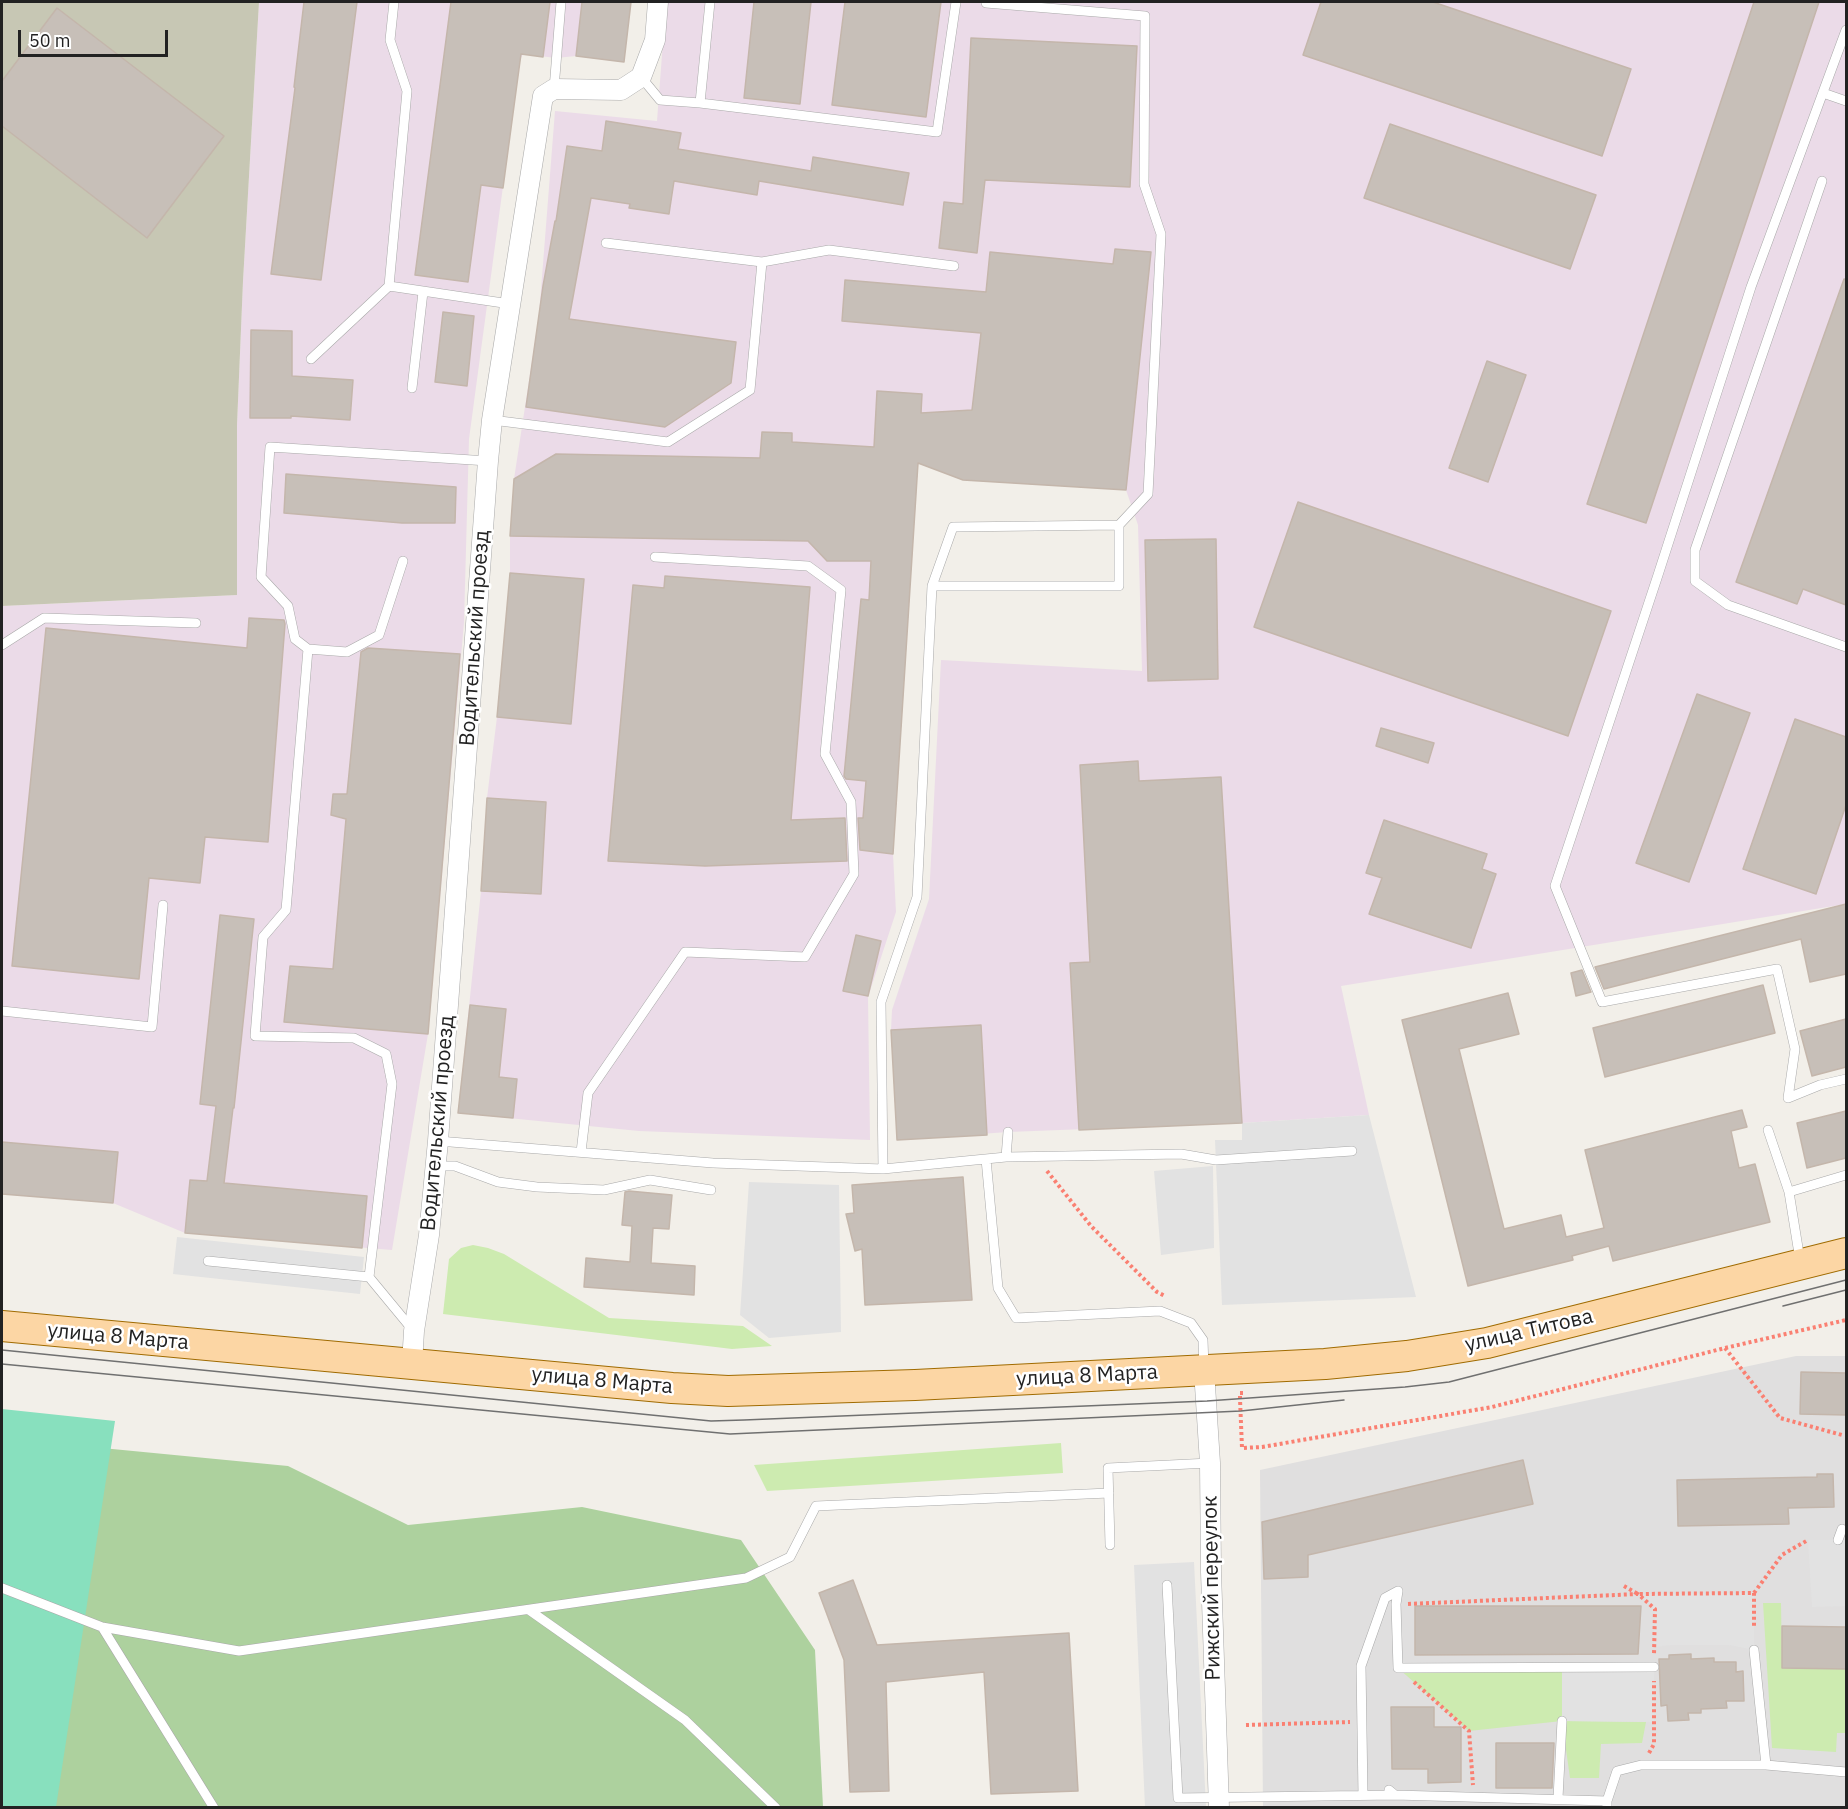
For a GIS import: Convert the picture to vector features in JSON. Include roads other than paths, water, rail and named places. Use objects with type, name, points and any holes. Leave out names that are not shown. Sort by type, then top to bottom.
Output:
[{"type":"main road","name":"улица Титова","points":[[1204,1370],[1325,1364],[1407,1356],[1487,1343],[1846,1253]]},
{"type":"main road","name":"улица 8 Марта","points":[[2,1326],[672,1388],[728,1391],[915,1385],[1204,1370]]},
{"type":"street","points":[[554,89],[621,90],[641,77],[655,40],[658,2]]},
{"type":"street","name":"Водительский проезд","points":[[412,1364],[414,1331],[429,1235],[438,1141],[492,420],[543,96],[554,89]]},
{"type":"street","name":"Рижский переулок","points":[[1204,1370],[1219,1802]]},
{"type":"lane","points":[[310,359],[389,286],[407,91],[390,40],[394,2]]},
{"type":"lane","points":[[554,89],[561,2]]},
{"type":"lane","points":[[700,103],[710,2]]},
{"type":"lane","points":[[641,77],[660,100],[937,132],[956,2]]},
{"type":"lane","points":[[932,586],[1119,586],[1119,525],[1148,494],[1161,234],[1143,184],[1144,16],[986,3]]},
{"type":"lane","points":[[1846,30],[1751,287],[1555,886],[1602,1002],[1777,969],[1795,1049],[1788,1098],[1820,1085],[1846,1079]]},
{"type":"lane","points":[[1823,93],[1846,101]]},
{"type":"lane","points":[[1822,181],[1695,550],[1695,581],[1728,605],[1846,647]]},
{"type":"lane","points":[[606,243],[762,262],[829,250],[954,267]]},
{"type":"lane","points":[[492,420],[668,442],[750,390],[762,262]]},
{"type":"lane","points":[[389,286],[510,304]]},
{"type":"lane","points":[[412,388],[423,292]]},
{"type":"lane","points":[[403,561],[379,634],[347,652],[308,649],[295,639],[288,606],[261,577],[270,447],[488,461]]},
{"type":"lane","points":[[883,1169],[881,1002],[917,897],[932,586],[954,527],[1119,525]]},
{"type":"lane","points":[[581,1152],[588,1093],[685,952],[804,957],[854,874],[851,802],[825,754],[841,590],[808,566],[655,557]]},
{"type":"lane","points":[[2,645],[44,618],[196,623]]},
{"type":"lane","points":[[308,649],[286,910],[263,937],[255,1036],[354,1038],[386,1054],[392,1084],[369,1277]]},
{"type":"lane","points":[[2,1011],[152,1027],[163,905]]},
{"type":"lane","points":[[1768,1130],[1789,1192],[1801,1266]]},
{"type":"lane","points":[[1006,1157],[1008,1132]]},
{"type":"lane","points":[[438,1141],[713,1163],[883,1169],[1006,1157],[1181,1154],[1216,1161],[1352,1151]]},
{"type":"lane","points":[[986,1160],[998,1288],[1016,1318],[1160,1311],[1191,1323],[1203,1340],[1204,1370]]},
{"type":"lane","points":[[435,1166],[455,1166],[498,1182],[537,1187],[604,1190],[650,1180],[711,1191]]},
{"type":"lane","points":[[1789,1192],[1846,1174]]},
{"type":"lane","points":[[208,1261],[369,1277],[414,1331]]},
{"type":"lane","points":[[1110,1545],[1108,1468],[1209,1463]]},
{"type":"lane","points":[[2,1588],[102,1627],[239,1651],[747,1578],[790,1557],[816,1506],[1109,1493]]},
{"type":"lane","points":[[1838,1540],[1842,1529]]},
{"type":"lane","points":[[1167,1585],[1178,1798],[1219,1802],[1392,1792],[1474,1797],[1558,1798],[1607,1804],[1617,1771],[1641,1765],[1766,1765],[1846,1772]]},
{"type":"lane","points":[[1363,1795],[1361,1666],[1385,1598],[1398,1591],[1396,1604],[1398,1668],[1654,1667]]},
{"type":"lane","points":[[529,1610],[684,1720],[776,1808]]},
{"type":"lane","points":[[102,1627],[214,1808]]},
{"type":"lane","points":[[1754,1650],[1766,1765]]},
{"type":"lane","points":[[1558,1798],[1562,1721]]},
{"type":"tram line","points":[[2,1350],[711,1421],[744,1420],[1207,1401],[1449,1382],[1846,1280]]},
{"type":"tram line","points":[[1783,1306],[1846,1290]]},
{"type":"tram line","points":[[2,1364],[730,1434],[1241,1411],[1344,1400]]}]
